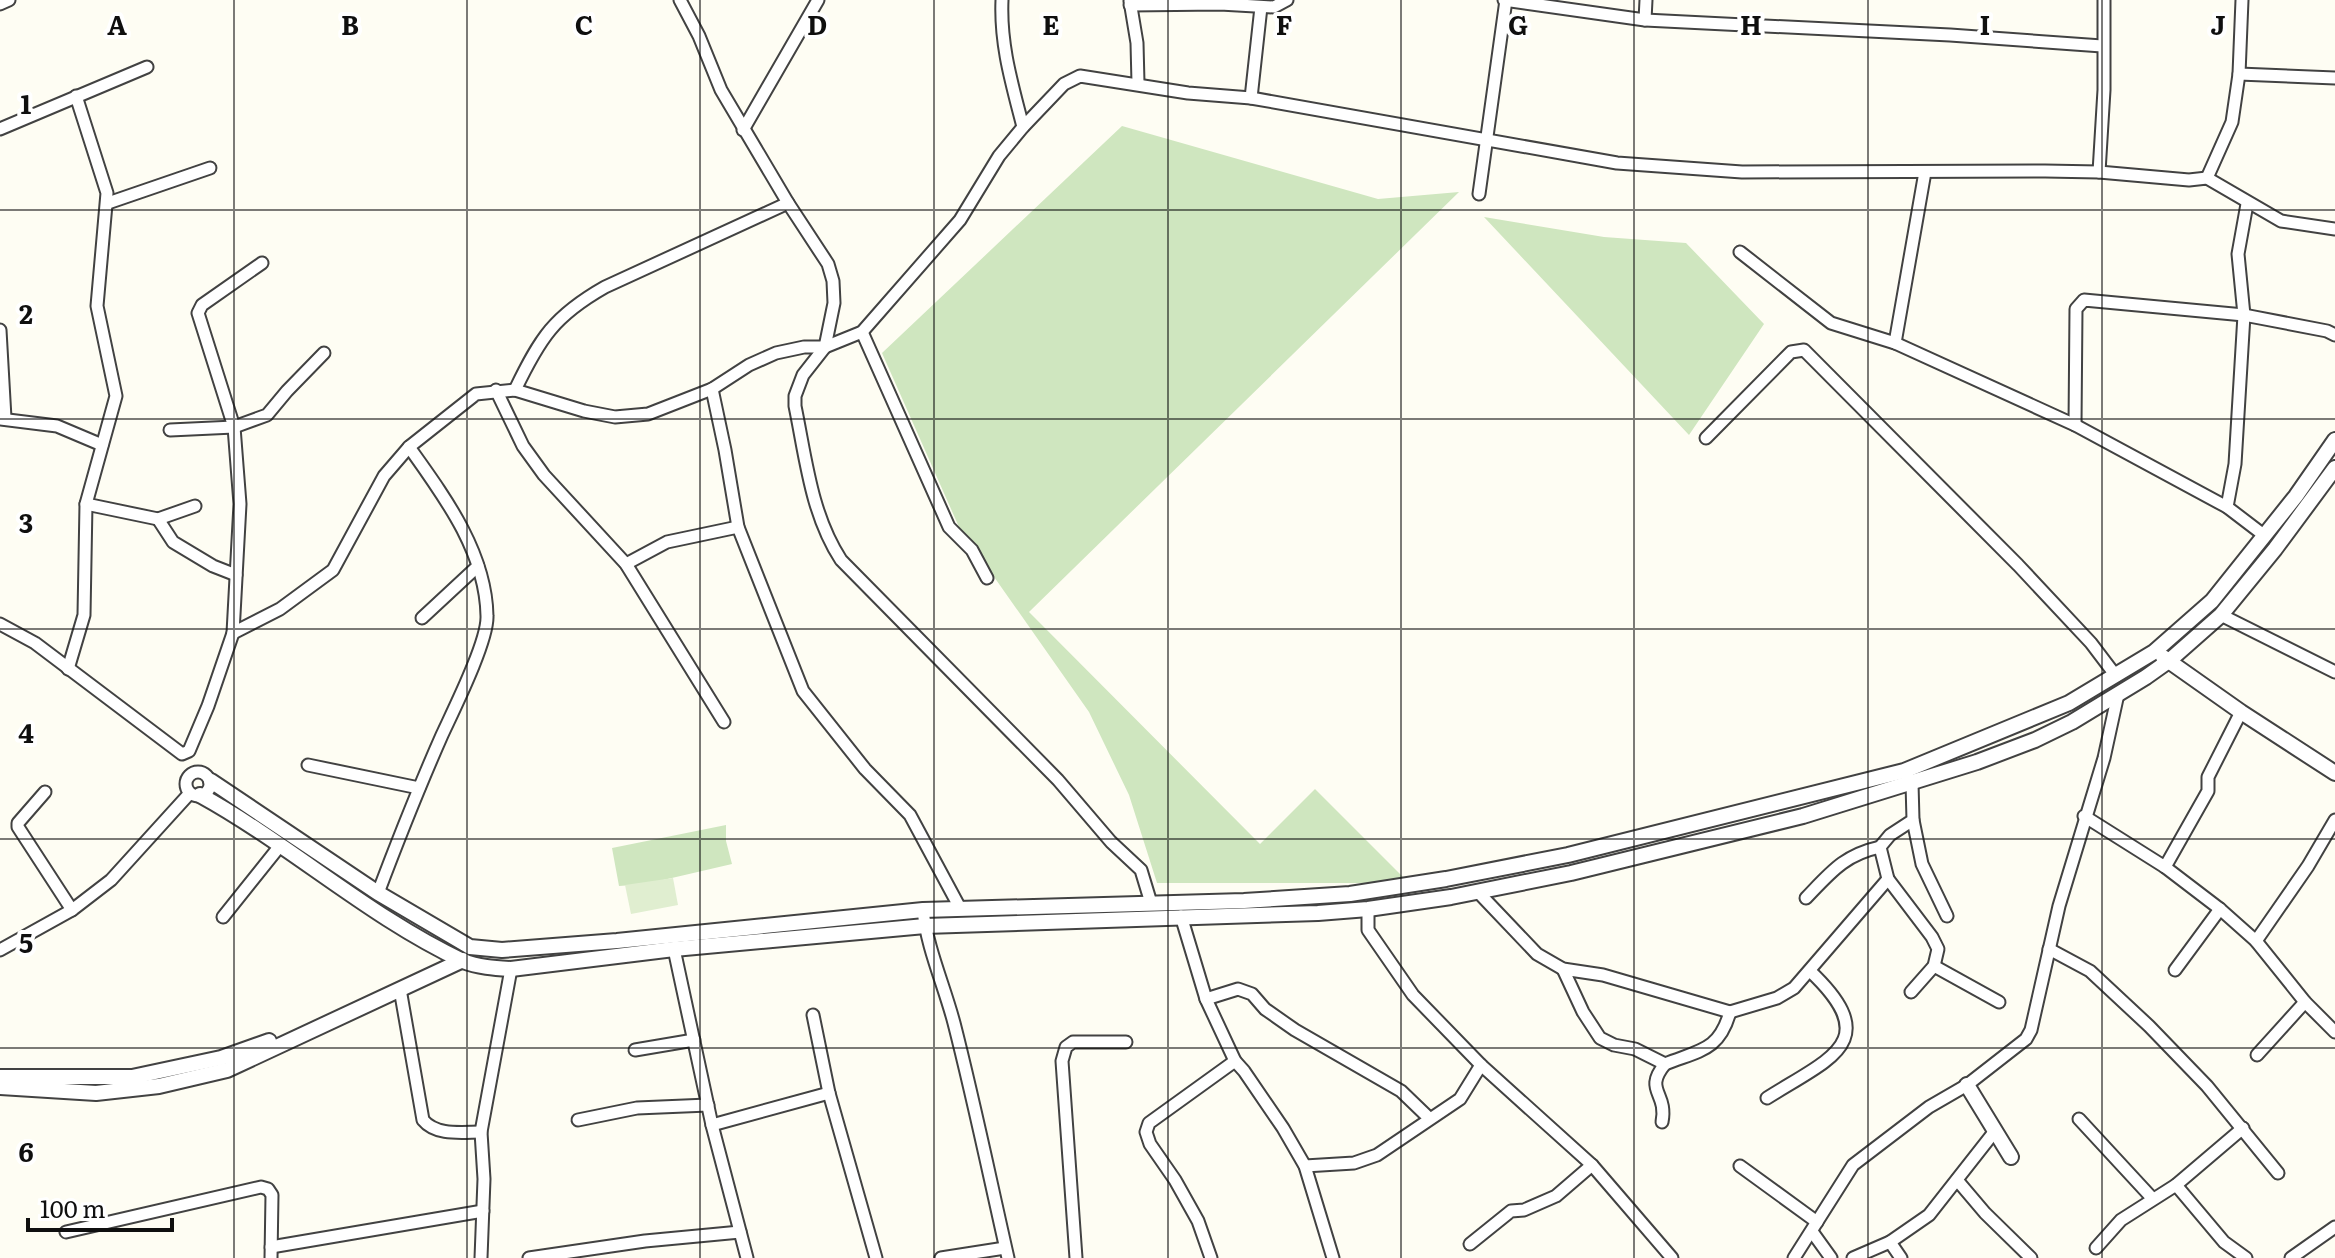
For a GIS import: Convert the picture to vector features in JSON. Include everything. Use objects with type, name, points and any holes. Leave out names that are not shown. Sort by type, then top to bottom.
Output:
[{"type":"street","points":[[0,4],[9,0]]},
{"type":"street","points":[[680,0],[721,90],[828,264],[833,281],[834,303],[825,347],[803,375],[795,396],[815,502],[833,547],[841,560],[1058,780],[1111,842],[1141,870],[1151,903]]},
{"type":"street","points":[[743,130],[818,0]]},
{"type":"street","points":[[1002,0],[1001,29],[1007,69],[1023,127]]},
{"type":"street","points":[[1138,83],[1137,43],[1130,2],[1274,7],[1287,0]]},
{"type":"street","points":[[1479,194],[1505,0],[1645,20],[2102,46]]},
{"type":"street","points":[[1645,20],[1646,0]]},
{"type":"street","points":[[2099,172],[2104,90],[2104,0]]},
{"type":"street","points":[[2207,178],[2232,122],[2239,74],[2242,0]]},
{"type":"street","points":[[1251,98],[1261,7]]},
{"type":"street","points":[[0,129],[147,67]]},
{"type":"street","points":[[2239,74],[2335,78]]},
{"type":"street","points":[[233,633],[280,609],[333,570],[384,476],[409,447],[476,394],[515,390],[615,417],[648,414],[712,389],[749,365],[776,353],[804,347],[825,347],[862,332],[960,220],[999,156],[1023,127],[1064,84],[1080,76],[1188,93],[1251,98],[1617,163],[1668,168],[1742,172],[2099,172],[2189,180],[2207,178],[2281,221],[2335,229]]},
{"type":"street","points":[[68,669],[84,615],[86,504],[116,396],[97,306],[108,203],[76,96]]},
{"type":"street","points":[[108,203],[210,168]]},
{"type":"street","points":[[1895,343],[1925,172]]},
{"type":"street","points":[[515,390],[535,348],[554,322],[579,302],[605,287],[788,203]]},
{"type":"street","points":[[2227,507],[2235,464],[2244,315],[2238,254],[2247,204]]},
{"type":"street","points":[[1740,252],[1831,323],[1895,343],[2075,425],[2227,507],[2265,536]]},
{"type":"street","points":[[194,772],[186,754],[208,706],[233,633],[240,504],[234,427],[198,313],[202,305],[262,263]]},
{"type":"street","points":[[2075,425],[2076,309],[2084,300],[2244,315],[2335,335]]},
{"type":"street","points":[[0,330],[2,418],[57,426],[102,445]]},
{"type":"street","points":[[862,332],[949,527],[972,550],[987,578]]},
{"type":"street","points":[[1706,438],[1791,352],[1804,350],[2018,565],[2091,643],[2116,676]]},
{"type":"street","points":[[170,430],[234,427],[267,415],[324,353]]},
{"type":"street","points":[[712,389],[738,527],[803,691],[865,769],[910,815],[960,908]]},
{"type":"street","points":[[496,390],[523,446],[544,475],[626,564],[724,722]]},
{"type":"street","points":[[194,772],[186,782],[195,794],[371,910],[458,957],[511,969],[674,949],[925,926],[1368,909],[1478,892],[1571,873],[1803,816],[1908,777],[2069,703],[2154,652],[2212,601],[2265,536],[2335,440]]},
{"type":"street","points":[[378,893],[419,788],[462,692],[485,629],[487,613],[478,566],[454,510],[409,447]]},
{"type":"street","points":[[194,772],[205,775],[378,893],[470,947],[502,950],[617,941],[923,910],[1244,901],[1350,894],[1568,855],[1908,777],[2035,740],[2072,722],[2170,660],[2221,615],[2335,468]]},
{"type":"street","points":[[86,504],[158,519],[195,506]]},
{"type":"street","points":[[158,519],[173,542],[213,566],[236,575]]},
{"type":"street","points":[[626,564],[667,542],[738,527]]},
{"type":"street","points":[[422,618],[478,566]]},
{"type":"street","points":[[2221,615],[2332,666]]},
{"type":"street","points":[[0,624],[35,643],[186,754]]},
{"type":"street","points":[[2154,652],[2335,773]]},
{"type":"street","points":[[1794,1258],[1853,1165],[1929,1107],[1967,1085],[2026,1039],[2031,1030],[2084,816],[2104,758],[2118,694]]},
{"type":"street","points":[[2165,867],[2208,791],[2208,777],[2241,712]]},
{"type":"street","points":[[308,765],[419,788]]},
{"type":"street","points":[[1908,777],[1922,864],[1947,916]]},
{"type":"street","points":[[0,950],[72,910],[111,880],[195,794],[207,791],[211,781]]},
{"type":"street","points":[[45,792],[18,823],[18,827],[72,910]]},
{"type":"street","points":[[2084,816],[2165,867],[2220,909],[2256,941],[2305,1002],[2334,1029]]},
{"type":"street","points":[[1806,898],[1845,859],[1858,852],[1880,847],[1890,835],[1913,820]]},
{"type":"street","points":[[2256,941],[2308,866],[2335,820]]},
{"type":"street","points":[[223,917],[279,847]]},
{"type":"street","points":[[1880,847],[1888,879],[1938,949],[1934,966],[1911,992]]},
{"type":"street","points":[[1478,892],[1537,954],[1563,969],[1603,975],[1730,1012],[1777,998],[1794,988],[1888,879]]},
{"type":"street","points":[[1368,909],[1368,930],[1413,995],[1481,1065],[1592,1165],[1672,1258]]},
{"type":"street","points":[[2175,970],[2220,909]]},
{"type":"street","points":[[923,910],[975,1106],[1006,1253],[941,1258]]},
{"type":"street","points":[[1181,916],[1206,999],[1235,1061],[1283,1128],[1305,1166],[1333,1258]]},
{"type":"street","points":[[674,949],[712,1125],[747,1258]]},
{"type":"street","points":[[2049,949],[2090,971],[2149,1026],[2207,1086],[2278,1173]]},
{"type":"street","points":[[0,1087],[96,1093],[159,1086],[227,1070],[400,989],[458,957]]},
{"type":"street","points":[[0,1077],[132,1077],[221,1058],[285,1035],[458,957]]},
{"type":"street","points":[[1934,966],[1999,1002]]},
{"type":"street","points":[[481,1258],[481,1132],[511,969]]},
{"type":"street","points":[[1563,969],[1583,1012],[1600,1038],[1614,1045],[1635,1049],[1665,1064]]},
{"type":"street","points":[[1767,1098],[1834,1055],[1845,1038],[1847,1018],[1834,994],[1810,971]]},
{"type":"street","points":[[400,989],[423,1120],[428,1126],[448,1132],[481,1132]]},
{"type":"street","points":[[1206,999],[1238,989],[1252,994],[1265,1009],[1295,1030],[1401,1091],[1429,1118]]},
{"type":"street","points":[[2257,1055],[2305,1002]]},
{"type":"street","points":[[1662,1122],[1665,1109],[1654,1083],[1655,1076],[1665,1064],[1713,1045],[1725,1027],[1730,1012]]},
{"type":"street","points":[[813,1015],[829,1093],[876,1258]]},
{"type":"street","points":[[635,1050],[694,1040]]},
{"type":"street","points":[[1076,1258],[1062,1061],[1066,1047],[1073,1042],[1126,1042]]},
{"type":"street","points":[[1211,1258],[1198,1221],[1150,1144],[1146,1132],[1149,1123],[1235,1061]]},
{"type":"street","points":[[1305,1166],[1354,1163],[1377,1155],[1460,1099],[1481,1065]]},
{"type":"street","points":[[1967,1085],[2011,1157]]},
{"type":"street","points":[[712,1125],[829,1093]]},
{"type":"street","points":[[578,1120],[637,1108],[708,1105]]},
{"type":"street","points":[[2079,1119],[2152,1198]]},
{"type":"street","points":[[2096,1248],[2121,1220],[2176,1185],[2243,1128]]},
{"type":"street","points":[[1853,1258],[1890,1242],[1929,1215],[1995,1131]]},
{"type":"street","points":[[1470,1244],[1511,1211],[1524,1210],[1556,1196],[1592,1165]]},
{"type":"street","points":[[1740,1166],[1815,1228],[1831,1258]]},
{"type":"street","points":[[1957,1180],[2031,1258]]},
{"type":"street","points":[[2176,1185],[2224,1242],[2246,1258]]},
{"type":"street","points":[[66,1232],[261,1187],[268,1189],[272,1195],[271,1253],[483,1211]]},
{"type":"street","points":[[2291,1258],[2335,1227]]},
{"type":"street","points":[[529,1258],[645,1241],[740,1232]]},
{"type":"street","points":[[1890,1242],[1901,1258]]},
{"type":"green space","points":[[1122,126],[1378,199],[1459,192],[1029,612],[1260,844],[1315,789],[1406,880],[1366,883],[1157,883],[1129,795],[1089,712],[959,527],[882,353]]},
{"type":"green space","points":[[1484,217],[1604,237],[1686,243],[1764,324],[1689,435]]},
{"type":"green space","points":[[726,825],[726,841],[732,864],[646,884],[619,886],[612,848]]},
{"type":"green space","points":[[673,878],[678,905],[631,914],[625,885]]}]
